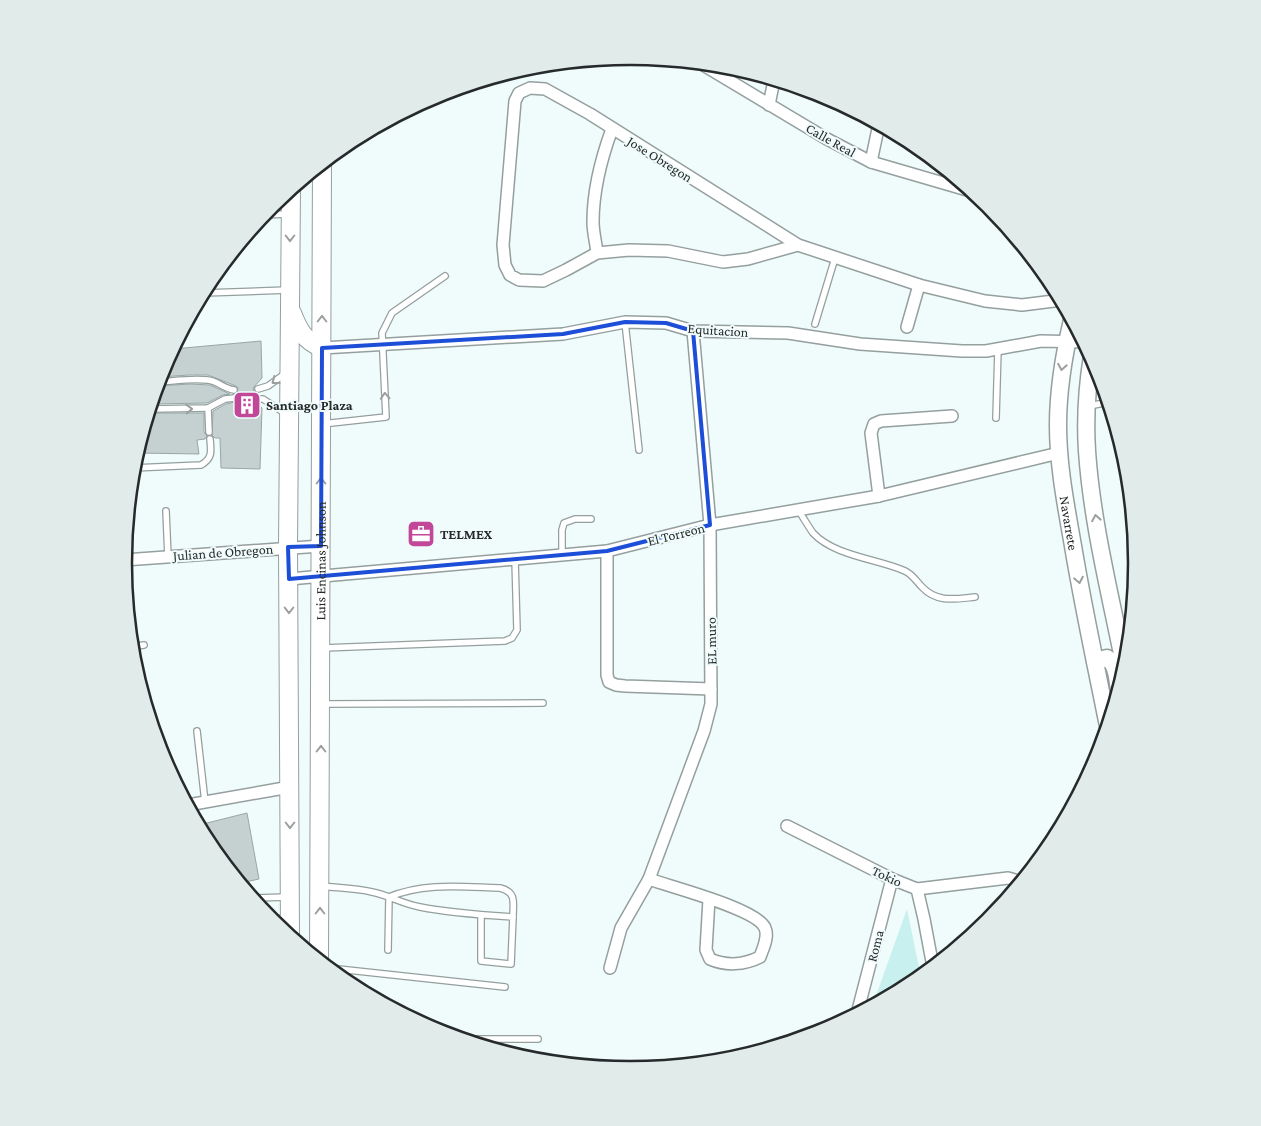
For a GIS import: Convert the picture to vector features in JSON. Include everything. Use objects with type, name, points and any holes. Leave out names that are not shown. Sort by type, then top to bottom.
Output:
[{"type":"main road","name":"Luis Encinas Johnson","points":[[319,951],[322,172]]},
{"type":"main road","points":[[290,926],[288,548],[291,199]]},
{"type":"main road","points":[[291,308],[297,326],[310,343],[322,348]]},
{"type":"main road","name":"Navarrete","points":[[1070,329],[1060,384],[1059,452],[1065,502],[1105,713]]},
{"type":"main road","name":"Navarrete","points":[[1091,371],[1087,406],[1087,451],[1093,499],[1121,645]]},
{"type":"main road","points":[[1095,661],[1107,658],[1112,661],[1116,674]]},
{"type":"street","name":"Calle Real","points":[[716,73],[769,105],[871,162],[956,187]]},
{"type":"street","points":[[769,105],[773,86]]},
{"type":"street","name":"Jose Obregon","points":[[597,253],[543,281],[519,280],[510,275],[505,265],[503,245],[513,113],[515,100],[519,93],[530,88],[544,88],[590,114],[798,245],[919,285],[986,301],[1022,305],[1054,301]]},
{"type":"street","points":[[612,129],[597,181],[593,222],[597,253],[629,250],[668,251],[723,262],[748,259],[798,245]]},
{"type":"street","points":[[871,162],[878,131]]},
{"type":"street","points":[[907,327],[919,285]]},
{"type":"street","name":"Equitacion","points":[[322,348],[563,334],[625,322],[666,323],[693,331],[788,334],[860,344],[962,351],[986,351],[1041,342],[1076,341]]},
{"type":"street","name":"EL muro","points":[[610,968],[620,928],[649,879],[704,731],[711,704],[710,525],[693,331]]},
{"type":"street","points":[[879,496],[871,433],[874,424],[882,421],[952,416]]},
{"type":"street","name":"El Torreon","points":[[289,579],[607,552],[710,525],[879,496],[1059,452]]},
{"type":"street","name":"Julian de Obregon","points":[[132,559],[321,546]]},
{"type":"street","points":[[607,552],[607,676],[609,682],[616,685],[711,689]]},
{"type":"street","points":[[195,804],[290,787]]},
{"type":"street","name":"Tokio","points":[[787,826],[892,879],[917,889],[932,960]]},
{"type":"street","points":[[917,889],[1008,878],[1014,880]]},
{"type":"street","points":[[649,879],[731,905],[760,921],[766,928],[766,939],[760,957],[741,964],[710,959],[706,950],[709,899]]},
{"type":"street","name":"Roma","points":[[859,1005],[892,879]]},
{"type":"lane","points":[[275,215],[290,214]]},
{"type":"lane","points":[[815,324],[834,258]]},
{"type":"lane","points":[[322,424],[386,417],[382,333],[392,313],[445,276]]},
{"type":"lane","points":[[212,293],[290,290]]},
{"type":"lane","points":[[625,322],[639,450]]},
{"type":"lane","points":[[996,418],[998,349]]},
{"type":"lane","points":[[258,389],[268,386],[290,370]]},
{"type":"lane","points":[[167,382],[208,380],[216,382],[224,388],[234,390]]},
{"type":"lane","points":[[224,388],[225,399]]},
{"type":"lane","points":[[157,409],[208,408],[225,399],[235,398]]},
{"type":"lane","points":[[258,399],[263,399],[290,416]]},
{"type":"lane","points":[[1087,406],[1102,403]]},
{"type":"lane","points":[[142,468],[201,465],[208,461],[211,454],[208,408]]},
{"type":"lane","points":[[798,510],[814,534],[831,545],[855,557],[890,565],[908,573],[928,594],[946,601],[975,597]]},
{"type":"lane","points":[[166,511],[168,557]]},
{"type":"lane","points":[[562,555],[562,530],[564,523],[574,519],[591,519]]},
{"type":"lane","points":[[321,648],[505,641],[512,638],[517,630],[515,559]]},
{"type":"lane","points":[[140,646],[144,645]]},
{"type":"lane","points":[[321,704],[543,703]]},
{"type":"lane","points":[[197,732],[206,802]]},
{"type":"lane","points":[[320,886],[371,892],[404,904],[450,912],[513,917]]},
{"type":"lane","points":[[389,897],[406,890],[429,886],[500,888],[508,890],[513,899],[511,964],[481,961],[481,915]]},
{"type":"lane","points":[[262,898],[290,897]]},
{"type":"lane","points":[[388,950],[389,897]]},
{"type":"lane","points":[[282,918],[290,918]]},
{"type":"lane","points":[[343,970],[505,987]]},
{"type":"lane","points":[[487,1040],[538,1039]]},
{"type":"highlighted area","points":[[625,322],[666,323],[693,331],[710,525],[607,551],[289,579],[288,547],[321,546],[322,348],[563,334]]},
{"type":"shaded area","points":[[907,909],[919,968],[876,996]]},
{"type":"building","name":"Santiago Plaza","points":[[261,341],[262,378],[253,388],[254,392],[259,394],[254,396],[254,401],[262,408],[260,469],[221,468],[220,438],[215,438],[212,435],[213,411],[226,404],[238,401],[240,398],[237,394],[238,388],[208,375],[168,376],[181,348]]},
{"type":"building","points":[[210,385],[230,394],[223,395],[207,403],[159,404],[165,386]]},
{"type":"building","points":[[156,413],[204,413],[204,432],[207,436],[205,439],[197,440],[199,454],[145,453]]},
{"type":"building","points":[[247,813],[259,879],[248,881],[216,840],[206,823]]},
{"type":"place","name":"Santiago Plaza","points":[[247,405]]},
{"type":"place","name":"TELMEX","points":[[421,534]]}]
